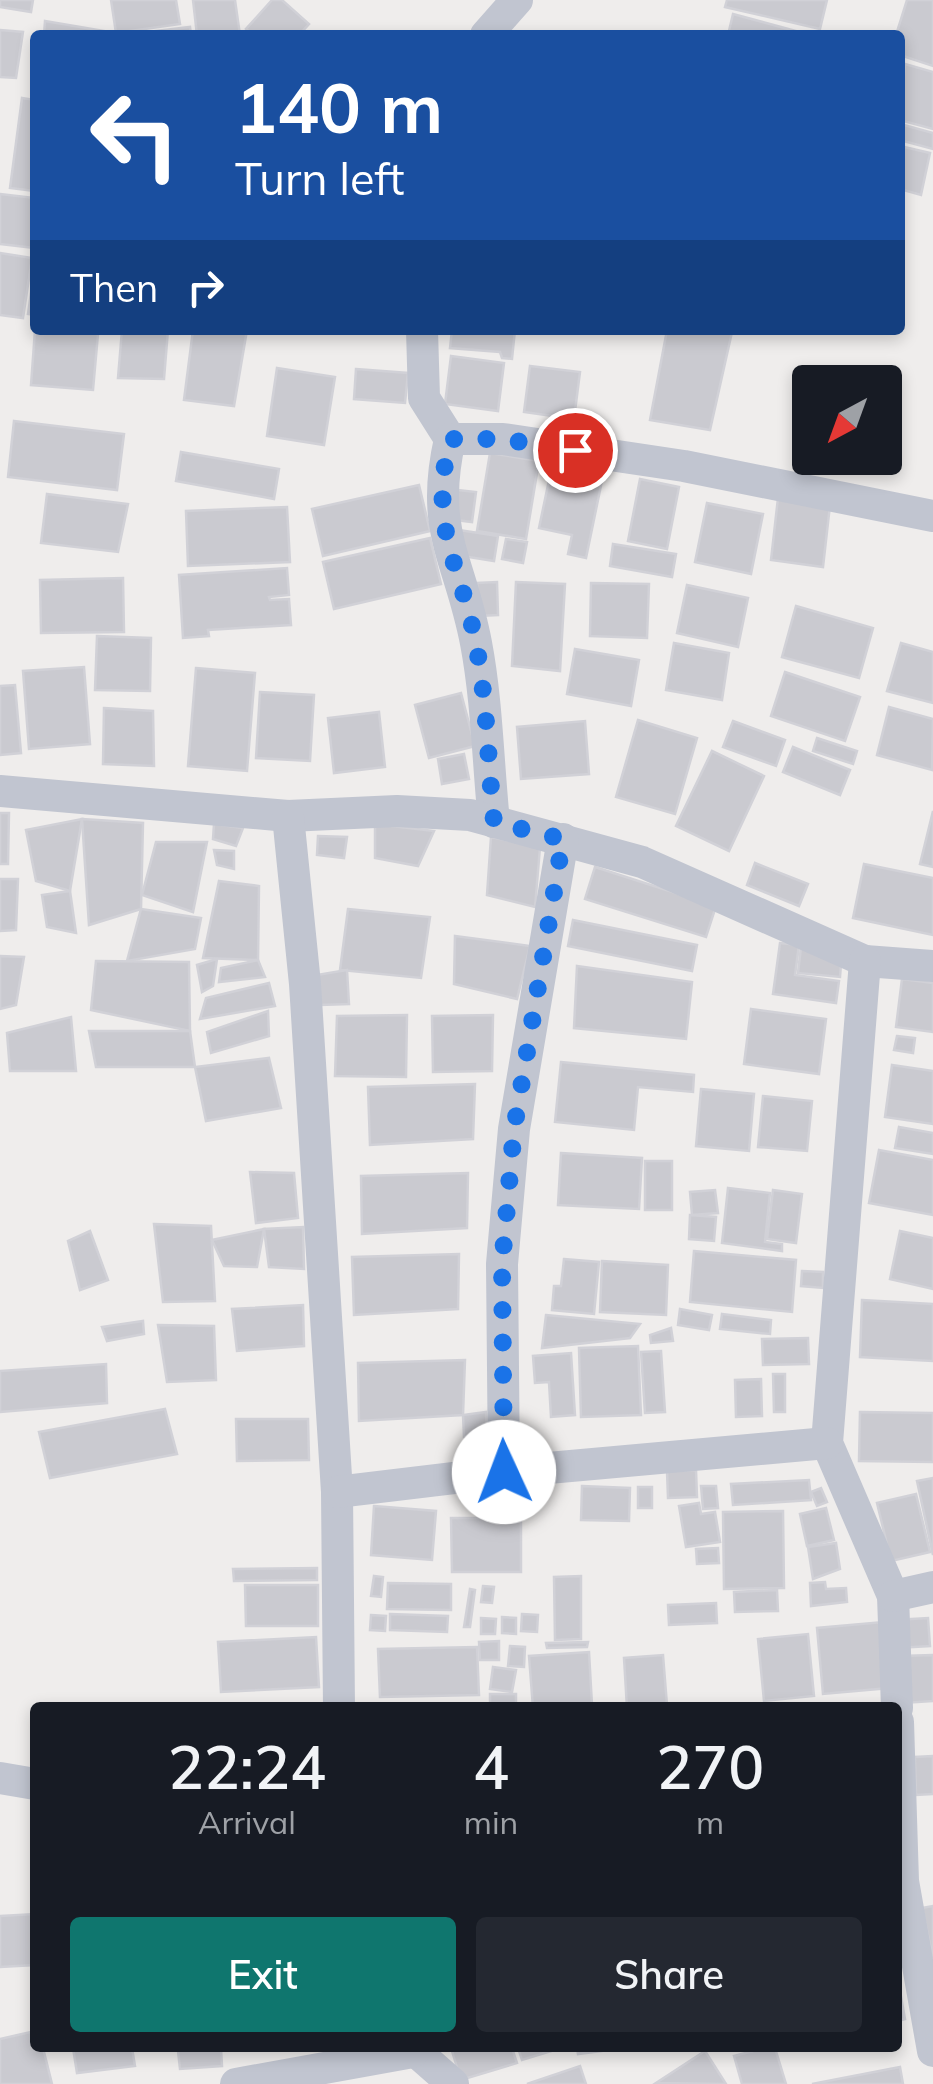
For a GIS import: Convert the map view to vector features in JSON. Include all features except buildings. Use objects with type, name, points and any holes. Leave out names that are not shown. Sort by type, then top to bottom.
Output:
[{"type":"street","points":[[491,30],[518,0]]},
{"type":"street","points":[[422,335],[424,398],[450,439],[440,479],[442,517],[476,642],[494,822]]},
{"type":"street","points":[[450,439],[502,439],[684,466],[933,516]]},
{"type":"street","points":[[0,791],[288,816],[397,811],[470,815],[642,862],[707,887],[866,961],[933,966]]},
{"type":"street","points":[[288,816],[305,984],[338,1492],[339,1702]]},
{"type":"street","points":[[504,1472],[502,1282],[514,1129],[563,839]]},
{"type":"street","points":[[866,961],[827,1442],[893,1596],[897,1702]]},
{"type":"street","points":[[338,1492],[504,1472],[827,1442]]},
{"type":"street","points":[[893,1596],[933,1587]]},
{"type":"street","points":[[0,1778],[30,1783]]},
{"type":"street","points":[[902,1848],[903,1880],[933,2051]]},
{"type":"street","points":[[236,2084],[403,2052]]},
{"type":"street","points":[[415,2052],[453,2084]]},
{"type":"route","points":[[504,1472],[500,1370],[502,1264],[514,1129],[563,839],[494,822],[476,642],[442,517],[440,479],[450,439],[502,439],[575,450]]}]
